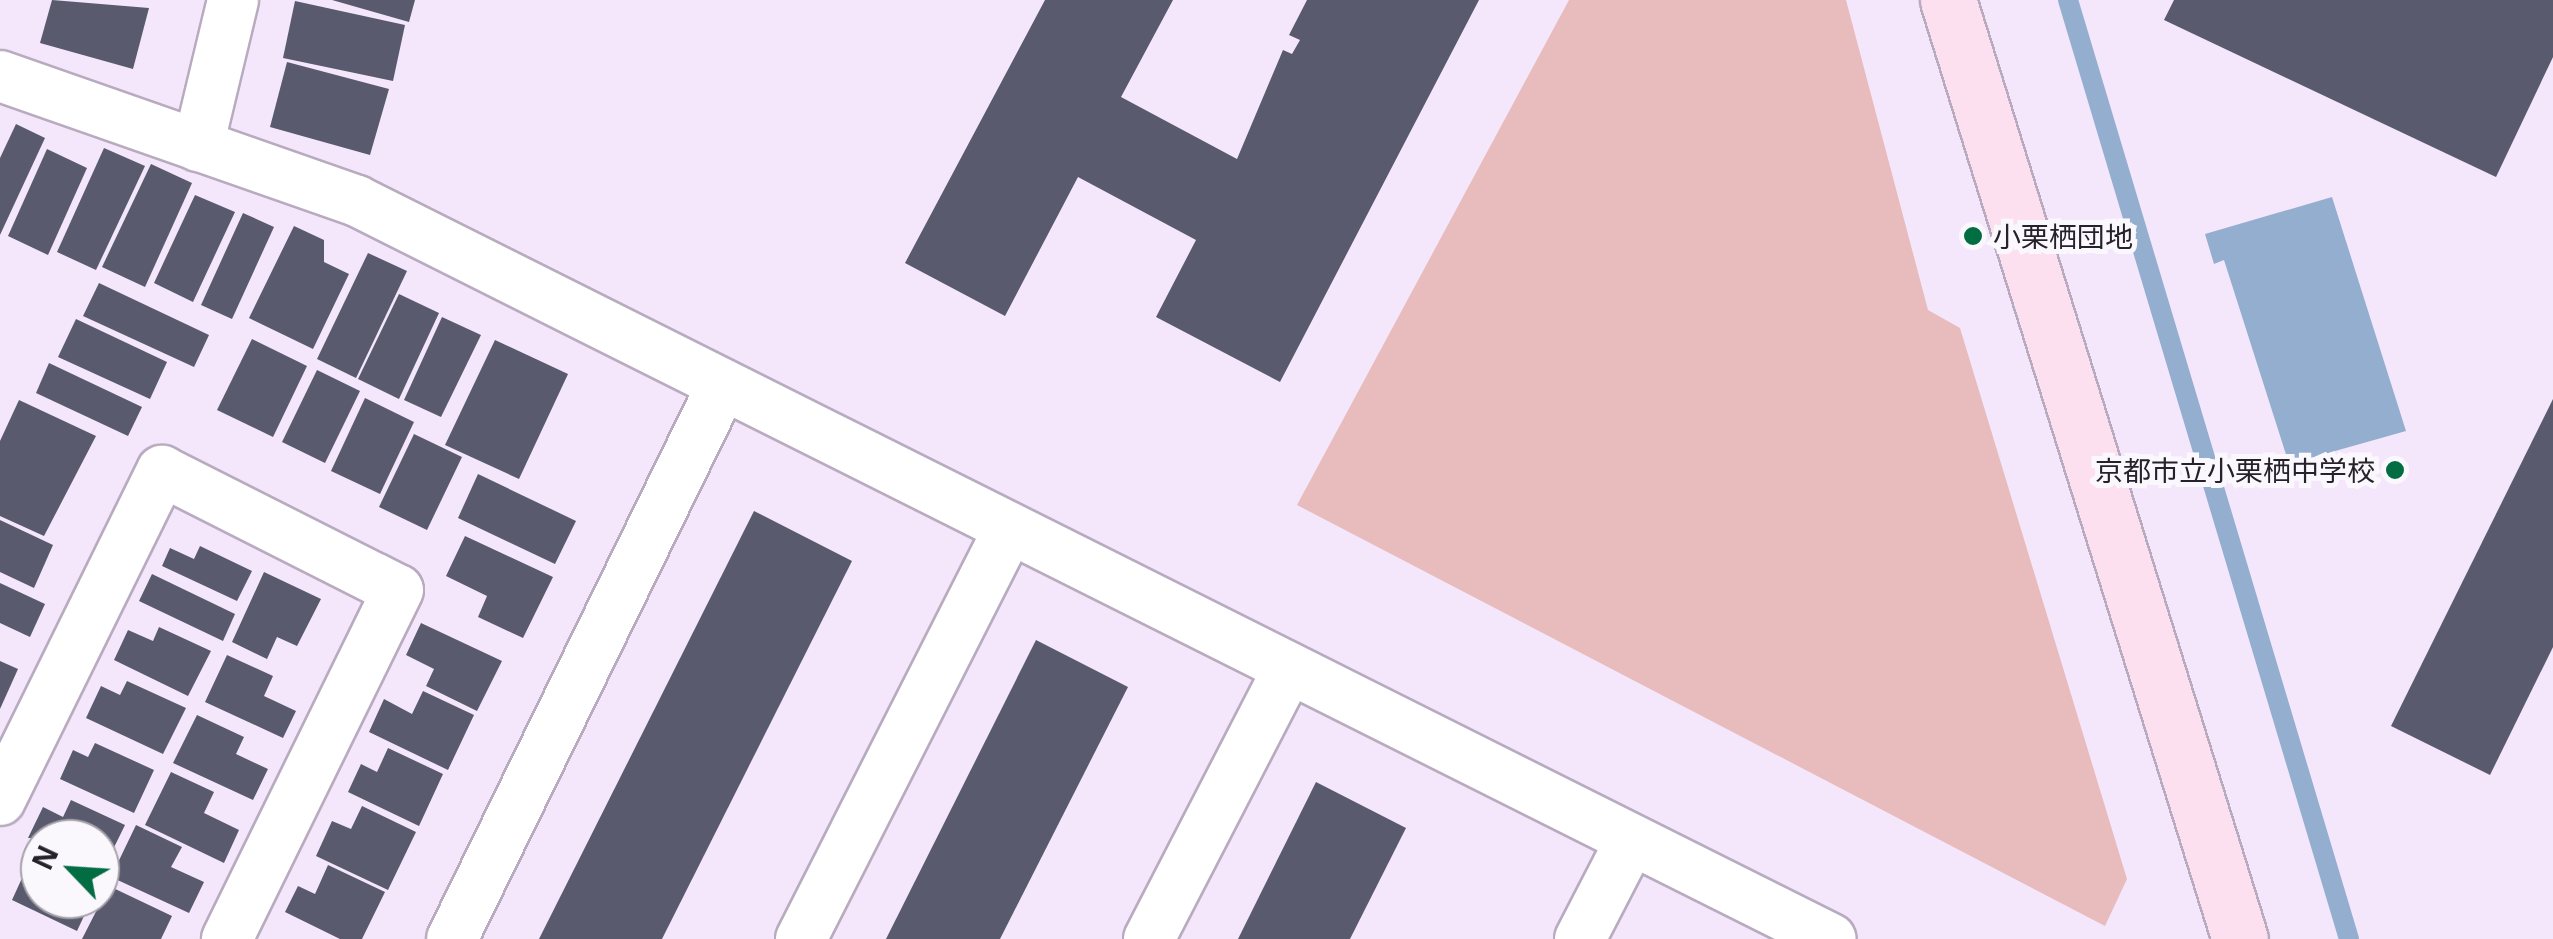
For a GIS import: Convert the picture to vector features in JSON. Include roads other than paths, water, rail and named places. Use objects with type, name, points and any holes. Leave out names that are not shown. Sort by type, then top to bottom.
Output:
[{"type":"street","points":[[198,146],[233,0]]},
{"type":"street","points":[[1948,0],[2240,939]]},
{"type":"street","points":[[0,76],[357,201],[1832,939]]},
{"type":"street","points":[[452,939],[722,386]]},
{"type":"street","points":[[0,800],[162,472],[398,590],[226,939]]},
{"type":"street","points":[[800,939],[1009,529]]},
{"type":"street","points":[[1149,939],[1289,668]]},
{"type":"street","points":[[1580,939],[1631,840]]},
{"type":"water","points":[[2332,197],[2406,431],[2289,464],[2224,260],[2214,264],[2205,234]]},
{"type":"waterway","points":[[2068,0],[2349,939]]},
{"type":"place","name":"小栗栖団地","points":[[1973,236]]},
{"type":"place","name":"京都市立小栗栖中学校","points":[[2395,470]]}]
